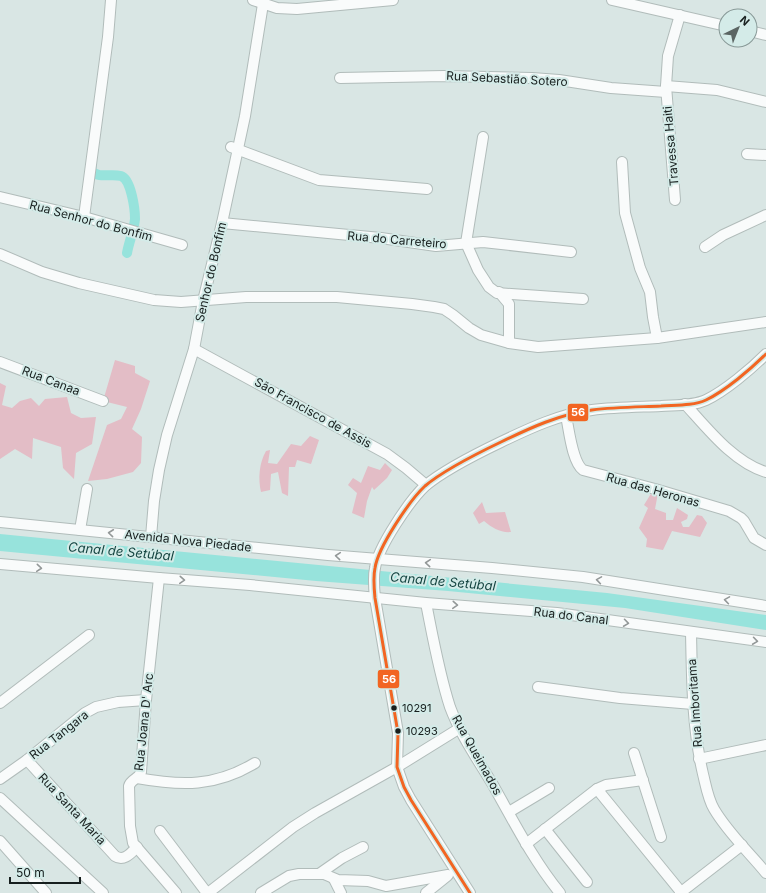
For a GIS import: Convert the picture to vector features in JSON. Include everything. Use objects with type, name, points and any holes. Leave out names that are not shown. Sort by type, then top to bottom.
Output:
[{"type":"street","points":[[84,217],[108,37],[111,0]]},
{"type":"street","points":[[253,0],[264,4],[278,4],[297,9],[393,0]]},
{"type":"street","points":[[612,0],[718,24]]},
{"type":"street","name":"Senhor do Bonfim","points":[[151,537],[154,500],[159,470],[167,435],[194,349],[202,300],[222,223],[235,148],[264,4]]},
{"type":"street","points":[[666,89],[668,56],[680,15]]},
{"type":"street","name":"Rua Sebastião Sotero","points":[[340,78],[444,76],[532,78],[558,80],[611,88],[717,90],[766,102]]},
{"type":"street","name":"Travessa Haiti","points":[[666,89],[675,200]]},
{"type":"street","points":[[483,137],[466,243],[478,270],[492,290],[500,292],[583,299]]},
{"type":"street","points":[[235,148],[319,180],[427,189]]},
{"type":"street","points":[[746,154],[766,155]]},
{"type":"street","points":[[622,162],[625,213],[640,268],[650,292],[657,338]]},
{"type":"street","name":"Rua Senhor do Bonfim","points":[[0,197],[84,217],[182,245]]},
{"type":"street","points":[[705,247],[723,235],[766,215]]},
{"type":"street","name":"Rua do Carreteiro","points":[[222,223],[380,238],[436,246],[486,242],[571,252]]},
{"type":"street","points":[[0,254],[42,272],[120,293],[154,300],[181,302],[252,297],[337,297],[412,304],[444,310],[453,315],[468,328],[481,335],[509,343],[538,347],[657,338],[766,322]]},
{"type":"street","points":[[500,292],[509,304],[509,343]]},
{"type":"street","name":"São Francisco de Assis","points":[[194,349],[387,454],[406,468],[426,486]]},
{"type":"street","points":[[470,893],[452,873],[411,800],[397,768],[398,733],[374,598],[376,564],[390,535],[416,495],[426,486],[439,476],[494,445],[541,424],[581,412],[602,409],[700,402],[711,397],[750,369],[766,354]]},
{"type":"street","name":"Rua Canaa","points":[[0,362],[103,401]]},
{"type":"street","points":[[685,404],[731,452],[766,472]]},
{"type":"street","name":"Rua das Heronas","points":[[566,416],[575,456],[578,464],[583,470],[655,489],[728,511],[741,518],[754,538],[766,545]]},
{"type":"street","points":[[80,530],[87,489]]},
{"type":"street","name":"Avenida Nova Piedade","points":[[0,522],[151,537],[376,564]]},
{"type":"street","points":[[0,564],[250,585],[374,598]]},
{"type":"street","points":[[376,564],[492,568],[583,577],[766,606]]},
{"type":"street","name":"Rua Joana D' Arc","points":[[159,578],[146,700],[141,772],[129,786],[131,836],[133,842],[176,893]]},
{"type":"street","name":"Rua do Canal","points":[[374,598],[557,613],[766,642]]},
{"type":"street","name":"Rua Queimados","points":[[426,603],[441,679],[460,728],[526,844],[547,877],[560,893]]},
{"type":"street","name":"Rua Imboritama","points":[[691,632],[693,704],[699,759],[707,792],[714,809],[766,873]]},
{"type":"street","points":[[0,704],[89,635]]},
{"type":"street","points":[[538,687],[620,698],[693,704]]},
{"type":"street","name":"Rua Tangara","points":[[0,779],[96,707],[118,702],[146,700]]},
{"type":"street","points":[[160,831],[207,893],[298,823],[347,794],[397,768],[460,728]]},
{"type":"street","points":[[699,759],[766,745]]},
{"type":"street","points":[[634,753],[661,837]]},
{"type":"street","name":"Rua Santa Maria","points":[[26,760],[115,856],[124,858],[137,847]]},
{"type":"street","points":[[137,778],[170,783],[192,784],[227,777],[256,763]]},
{"type":"street","points":[[526,844],[597,789],[606,785],[642,780]]},
{"type":"street","points":[[508,812],[549,788]]},
{"type":"street","points":[[597,789],[681,893],[742,845]]},
{"type":"street","points":[[0,798],[103,893]]},
{"type":"street","points":[[545,829],[587,882]]},
{"type":"street","points":[[0,841],[46,893]]},
{"type":"street","points":[[319,874],[363,847]]},
{"type":"street","points":[[261,893],[289,876],[319,874],[329,876],[334,879],[346,881],[368,881],[386,886],[452,873]]},
{"type":"street","points":[[426,893],[452,873]]},
{"type":"street","points":[[334,879],[341,893]]},
{"type":"shaded area","points":[[115,360],[135,366],[135,373],[150,381],[141,409],[132,429],[142,437],[141,463],[133,472],[107,479],[88,481],[107,425],[121,419],[127,407],[103,401]]},
{"type":"shaded area","points":[[0,383],[6,386],[2,405],[12,408],[20,401],[31,398],[39,406],[45,399],[67,397],[71,413],[81,418],[96,417],[92,444],[76,453],[74,479],[63,468],[61,447],[33,438],[32,459],[15,449],[0,459]]},
{"type":"shaded area","points":[[310,436],[319,440],[311,464],[297,460],[295,467],[289,467],[288,496],[282,493],[278,472],[271,474],[270,490],[261,492],[260,471],[266,451],[270,450],[268,463],[277,464],[291,444],[301,446]]},
{"type":"shaded area","points":[[385,463],[392,470],[387,478],[374,490],[372,487],[367,501],[364,518],[352,513],[357,493],[348,485],[353,478],[361,483],[368,466],[380,470]]},
{"type":"shaded area","points":[[652,492],[658,493],[655,509],[666,513],[666,520],[673,520],[677,508],[688,515],[687,519],[681,522],[683,527],[689,527],[697,515],[702,516],[707,523],[700,537],[672,531],[663,550],[646,547],[647,539],[639,528],[648,508],[644,505]]},
{"type":"shaded area","points":[[482,502],[486,513],[505,512],[511,532],[497,530],[484,521],[479,524],[473,513]]},
{"type":"water","name":"Canal de Setúbal","points":[[0,534],[607,593],[766,615],[766,630],[625,608],[0,551]]},
{"type":"waterway","points":[[92,163],[91,171],[94,173],[98,175],[121,176],[130,188],[135,219],[127,253]]},
{"type":"transit line","name":"56","points":[[470,893],[411,800],[404,787],[397,767],[398,733],[375,598],[374,583],[374,571],[377,559],[388,537],[403,513],[425,486],[451,468],[501,442],[545,422],[580,412],[609,408],[684,405],[701,402],[729,385],[766,354]]},
{"type":"place","name":"10291","points":[[394,708]]},
{"type":"place","name":"10293","points":[[398,731]]}]
